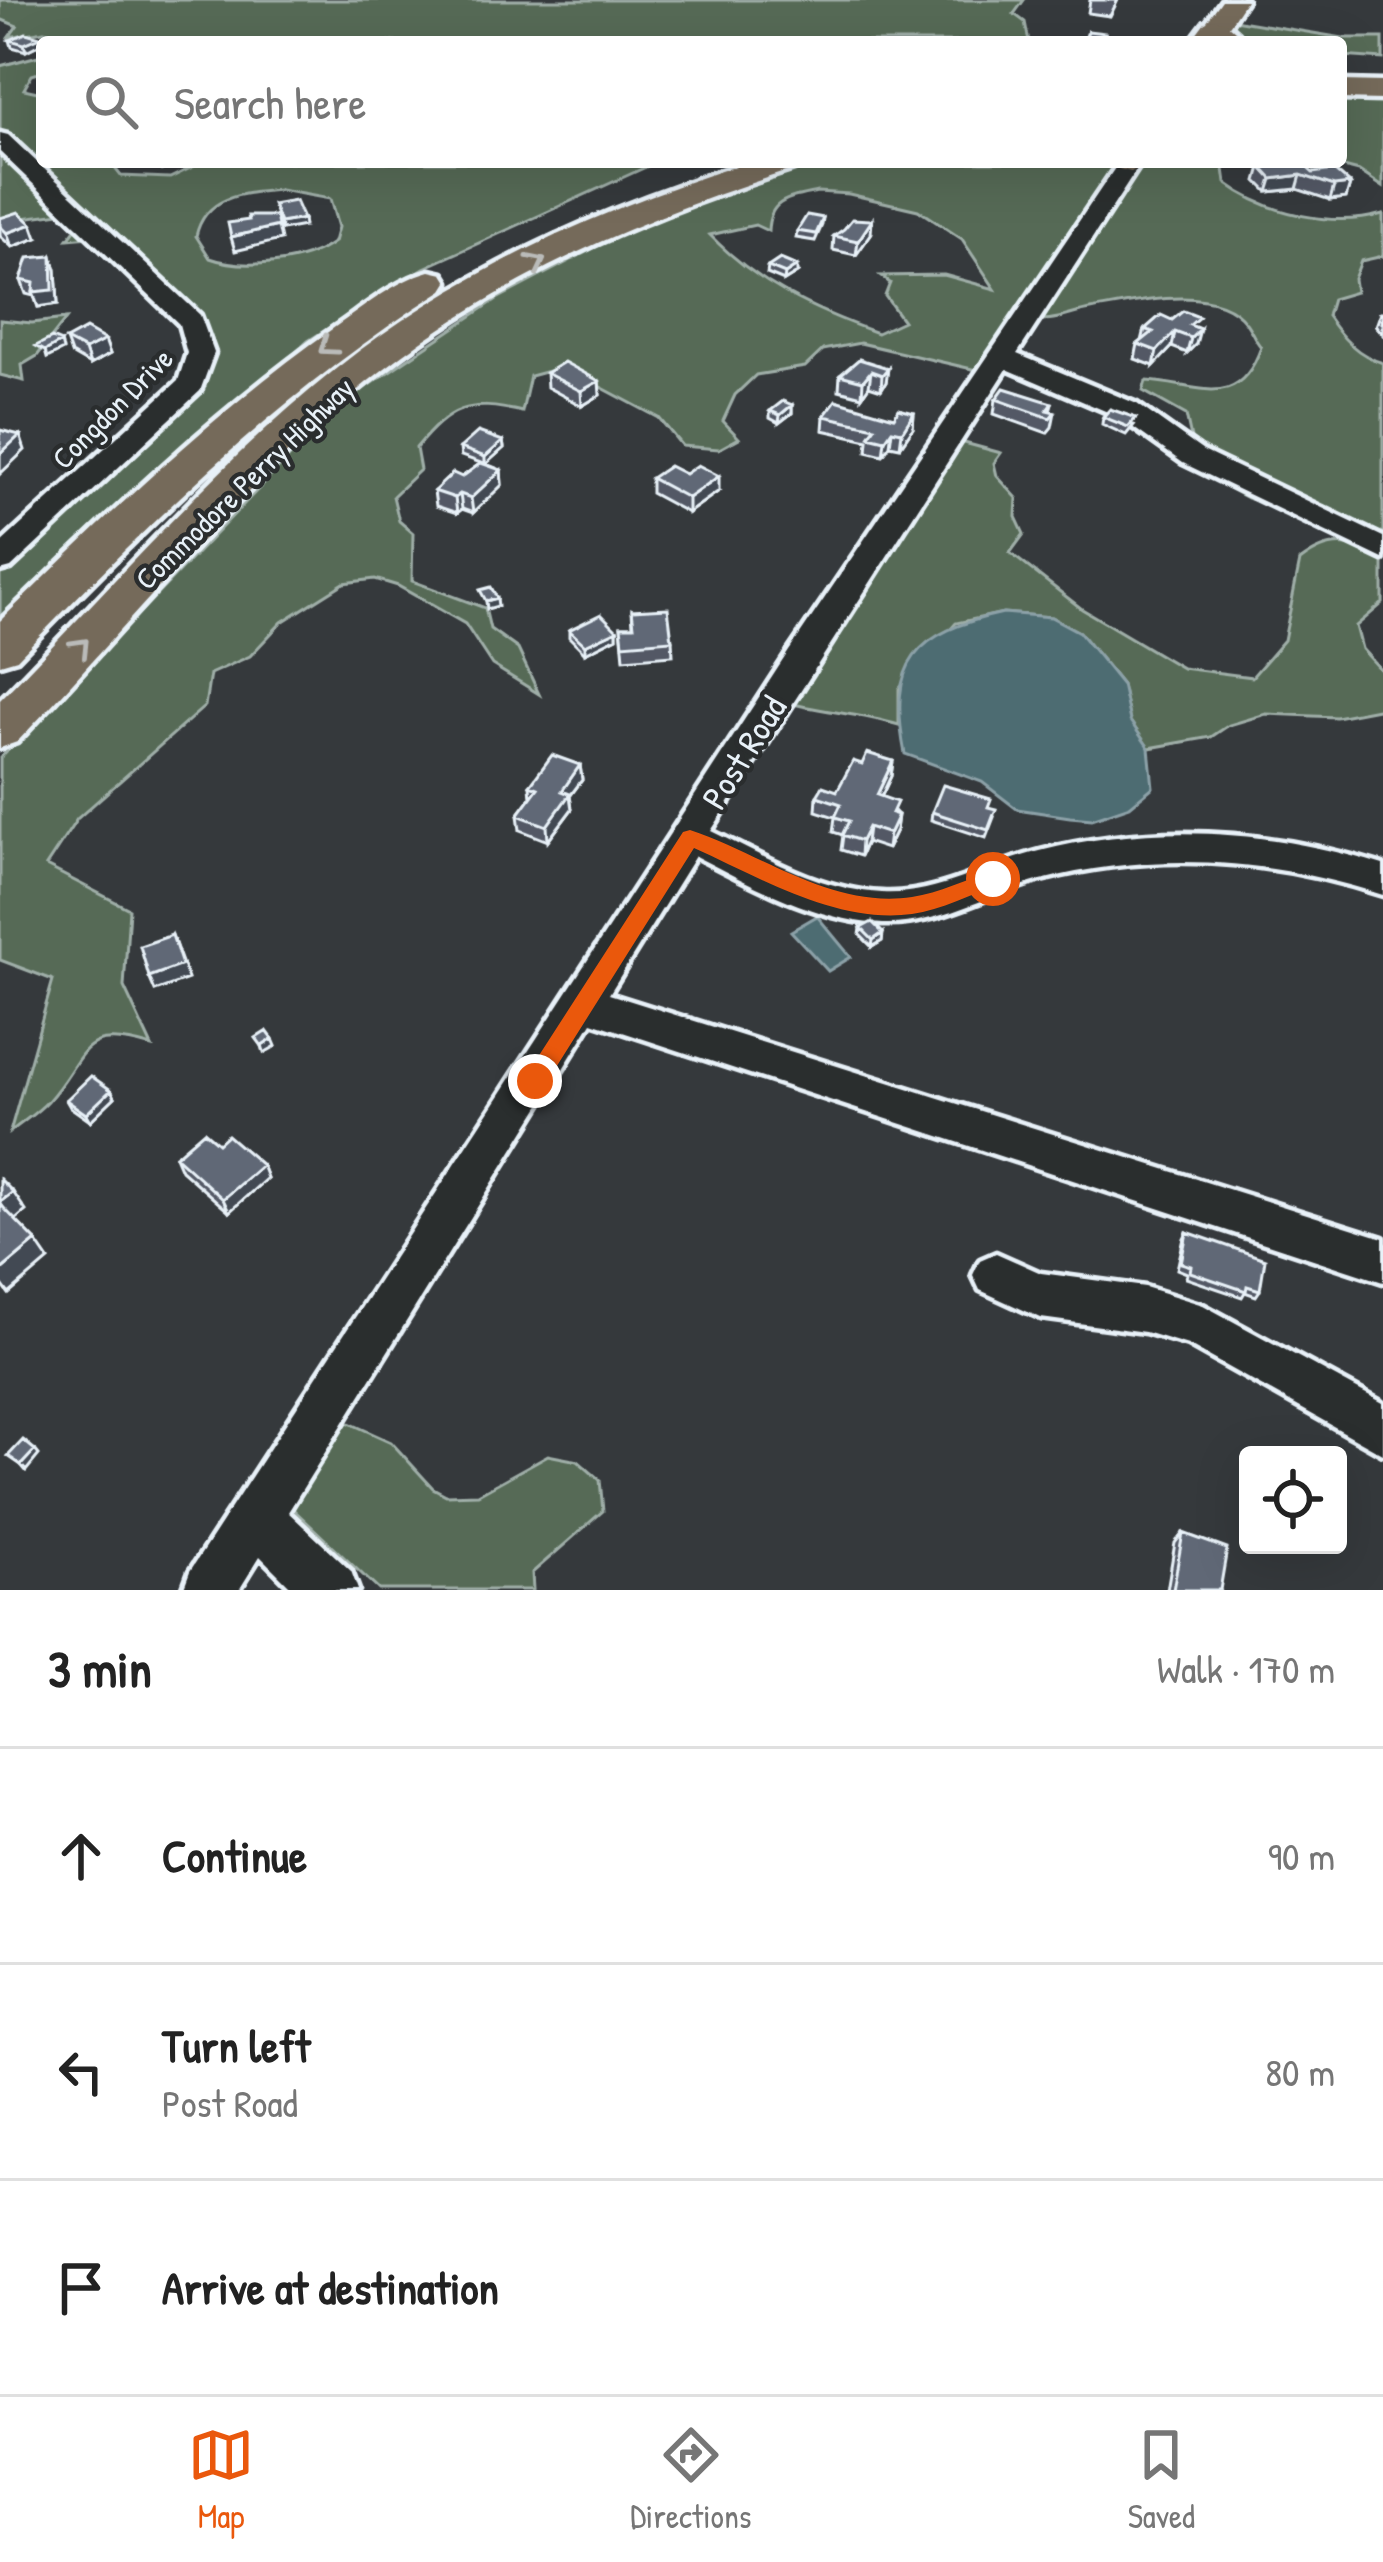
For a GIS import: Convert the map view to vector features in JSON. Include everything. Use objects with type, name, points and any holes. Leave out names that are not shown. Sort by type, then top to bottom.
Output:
[{"type":"highway","points":[[1347,69],[1383,69]]},
{"type":"highway","points":[[1347,91],[1383,91]]},
{"type":"highway","name":"Commodore Perry Highway","points":[[0,730],[285,434],[376,357],[433,320],[466,281],[585,203],[676,168]]},
{"type":"highway","name":"Commodore Perry Highway","points":[[0,648],[230,424],[307,361],[393,304],[764,168]]},
{"type":"highway","points":[[393,304],[430,309],[433,320]]},
{"type":"main road","points":[[1217,36],[1234,0]]},
{"type":"street","name":"Congdon Drive","points":[[0,140],[191,321],[202,344],[202,364],[190,385],[0,561]]},
{"type":"street","name":"Post Road","points":[[208,1590],[829,615],[1126,168]]},
{"type":"street","points":[[1001,357],[1127,410],[1192,457],[1383,549]]},
{"type":"street","points":[[690,837],[812,891],[892,910],[1062,860],[1204,847],[1285,853],[1383,880]]},
{"type":"street","points":[[584,1003],[1383,1260]]},
{"type":"street","points":[[996,1275],[1043,1296],[1114,1302],[1180,1318],[1383,1429]]},
{"type":"street","points":[[256,1516],[332,1590]]},
{"type":"green space","points":[[0,0],[1024,0],[1014,14],[1025,22],[1028,36],[61,36],[44,31],[9,37],[17,26],[0,19]]},
{"type":"green space","points":[[1228,19],[1331,36],[1238,36]]},
{"type":"green space","points":[[1347,38],[1383,38],[1383,59],[1347,56]]},
{"type":"green space","points":[[36,57],[36,74],[24,89],[36,92],[36,168],[115,168],[121,176],[170,178],[191,168],[644,168],[424,268],[308,341],[0,624],[0,559],[130,442],[204,352],[101,236],[68,239],[83,219],[75,211],[0,221],[0,66]],"holes":[[[280,190],[330,199],[338,227],[334,242],[322,249],[274,263],[239,264],[210,258],[196,236],[217,204],[240,195]]]},
{"type":"green space","points":[[1347,99],[1383,99],[1383,187],[1347,168]]},
{"type":"green space","points":[[786,168],[1224,168],[1226,183],[1281,210],[1322,219],[1383,214],[1383,256],[1361,261],[1354,279],[1356,292],[1332,299],[1327,316],[1351,345],[1383,363],[1383,542],[1321,515],[1247,498],[1171,457],[1192,443],[1186,415],[1143,391],[1146,381],[1228,388],[1252,368],[1261,347],[1233,310],[1215,302],[1173,298],[1052,319],[1026,318],[985,372],[860,343],[823,350],[805,367],[756,375],[735,395],[723,421],[739,438],[719,449],[682,446],[659,418],[563,367],[530,376],[522,412],[474,407],[439,423],[416,448],[420,470],[393,496],[399,521],[413,533],[412,581],[485,608],[490,629],[518,649],[539,694],[492,665],[465,624],[398,586],[375,579],[344,583],[282,622],[250,656],[210,674],[205,706],[77,819],[46,866],[129,909],[124,987],[152,1047],[128,1041],[97,1042],[87,1048],[48,1101],[10,1132],[53,980],[0,960],[0,758],[339,405],[497,299],[685,200]],"holes":[[[817,192],[849,194],[918,210],[962,239],[995,289],[944,275],[881,276],[890,283],[885,296],[903,321],[877,333],[787,294],[747,268],[710,235],[755,225],[768,231],[772,212],[782,202]]]},
{"type":"green space","points":[[66,319],[37,356],[22,365],[24,381],[0,375],[0,320]]},
{"type":"green space","points":[[946,438],[1001,453],[994,463],[997,476],[1017,498],[1016,517],[1024,534],[1010,553],[1082,609],[1182,668],[1252,677],[1284,640],[1300,561],[1321,548],[1341,544],[1383,558],[1383,603],[1356,626],[1362,649],[1383,672],[1383,708],[1336,717],[1266,714],[1229,725],[1211,737],[1149,748],[1130,721],[1122,685],[1079,632],[1051,617],[1003,613],[956,623],[899,689],[899,725],[781,701]]},
{"type":"green space","points":[[323,1411],[391,1442],[433,1488],[446,1495],[478,1494],[548,1455],[578,1461],[600,1480],[603,1511],[532,1573],[533,1590],[379,1590],[278,1495]]},
{"type":"water","points":[[1003,613],[1051,617],[1079,632],[1122,685],[1130,721],[1149,748],[1153,787],[1130,806],[1092,819],[1017,809],[982,782],[905,754],[900,696],[914,656],[948,630]]},
{"type":"water","points":[[817,916],[851,957],[828,971],[791,931]]},
{"type":"building","points":[[26,33],[36,36],[24,44],[10,40]]},
{"type":"building","points":[[1262,168],[1334,170],[1350,184],[1334,186],[1301,175],[1272,179]]},
{"type":"building","points":[[295,201],[303,219],[280,223],[273,205]]},
{"type":"building","points":[[19,212],[32,224],[7,233],[0,218]]},
{"type":"building","points":[[807,215],[823,218],[816,234],[797,231]]},
{"type":"building","points":[[248,216],[276,216],[278,226],[231,237],[228,223],[249,220]]},
{"type":"building","points":[[852,219],[872,220],[858,241],[834,236],[844,229]]},
{"type":"building","points":[[52,256],[53,290],[33,292],[34,283],[21,280],[28,258]]},
{"type":"building","points":[[780,259],[797,266],[785,274],[768,267]]},
{"type":"building","points":[[1183,311],[1199,317],[1190,325],[1200,329],[1191,338],[1175,332],[1157,351],[1138,344],[1153,332],[1145,329],[1161,315],[1172,320]]},
{"type":"building","points":[[86,329],[105,340],[85,350],[66,340]]},
{"type":"building","points":[[52,338],[61,342],[45,351],[36,346]]},
{"type":"building","points":[[859,359],[888,368],[882,375],[871,371],[863,381],[840,375]]},
{"type":"building","points":[[564,362],[599,381],[581,391],[546,373]]},
{"type":"building","points":[[1004,388],[1052,403],[1047,410],[1055,412],[1050,418],[996,399]]},
{"type":"building","points":[[836,400],[894,417],[899,409],[914,413],[902,432],[892,430],[885,440],[869,436],[875,427],[824,416]]},
{"type":"building","points":[[783,401],[792,405],[780,415],[770,411]]},
{"type":"building","points":[[1110,409],[1136,418],[1128,427],[1103,417]]},
{"type":"building","points":[[0,430],[20,435],[0,454]]},
{"type":"building","points":[[478,432],[503,441],[485,457],[460,448]]},
{"type":"building","points":[[481,463],[501,470],[471,498],[434,491],[453,473],[462,477]]},
{"type":"building","points":[[698,465],[719,476],[688,498],[651,478],[669,466],[685,474]]},
{"type":"building","points":[[491,587],[497,598],[486,601],[480,590]]},
{"type":"building","points":[[668,608],[672,640],[623,644],[621,626],[634,626],[632,610]]},
{"type":"building","points":[[601,614],[617,630],[585,645],[569,630]]},
{"type":"building","points":[[867,753],[893,761],[877,795],[897,802],[892,813],[898,815],[889,834],[868,827],[861,841],[842,835],[849,821],[835,817],[841,804],[817,796],[823,786],[837,791],[853,761],[862,764]]},
{"type":"building","points":[[552,755],[580,765],[562,791],[570,794],[547,826],[518,815],[538,788],[530,785]]},
{"type":"building","points":[[943,785],[991,799],[988,807],[996,809],[988,830],[932,812]]},
{"type":"building","points":[[872,922],[883,933],[873,940],[861,928]]},
{"type":"building","points":[[172,935],[182,965],[149,977],[140,946]]},
{"type":"building","points":[[267,1031],[273,1039],[262,1046],[256,1038]]},
{"type":"building","points":[[91,1076],[111,1090],[86,1114],[66,1100]]},
{"type":"building","points":[[204,1131],[218,1143],[227,1135],[262,1165],[223,1199],[175,1156]]},
{"type":"building","points":[[0,1179],[13,1192],[0,1202]]},
{"type":"building","points":[[0,1204],[36,1241],[0,1271]]},
{"type":"building","points":[[1187,1232],[1265,1259],[1260,1290],[1247,1286],[1246,1291],[1190,1272],[1191,1266],[1181,1263]]},
{"type":"building","points":[[23,1440],[35,1450],[21,1465],[8,1456]]},
{"type":"building","points":[[1183,1533],[1227,1549],[1220,1590],[1173,1590]]},
{"type":"route","points":[[535,1081],[690,837],[812,891],[872,908],[916,905],[993,879]]}]
